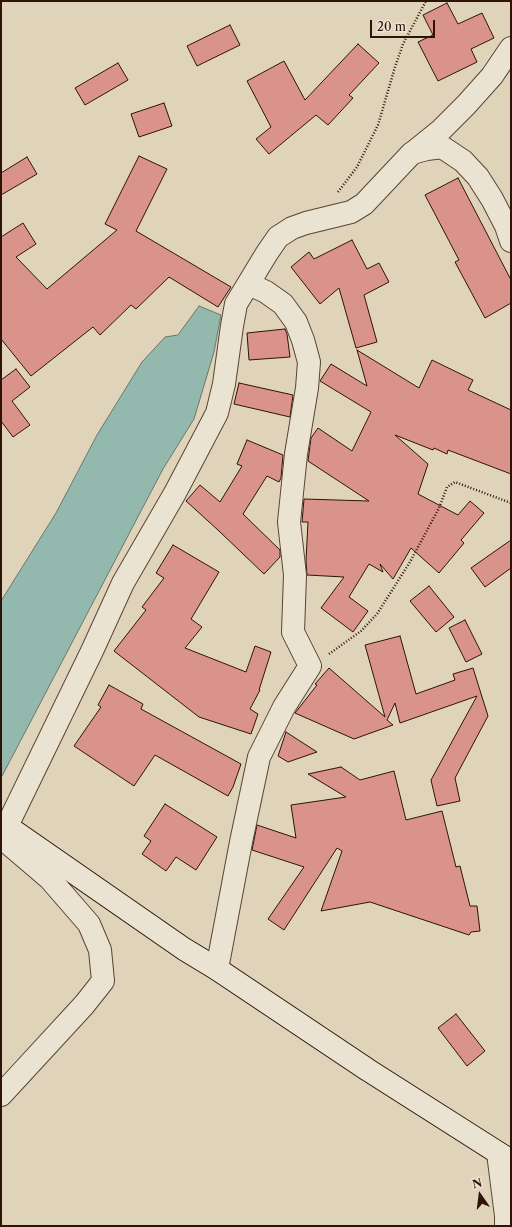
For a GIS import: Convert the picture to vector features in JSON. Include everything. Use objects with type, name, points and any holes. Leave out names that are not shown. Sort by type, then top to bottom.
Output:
[{"type":"street","points":[[2,830],[92,651],[123,583],[175,493],[217,413],[224,384],[236,304],[266,253],[278,237],[292,228],[306,222],[351,212],[364,204],[412,153],[441,130],[466,104],[492,76],[511,48]]},
{"type":"street","points":[[412,153],[442,147],[463,161],[478,177],[492,199],[506,226],[511,241]]},
{"type":"street","points":[[217,969],[241,842],[260,758],[284,707],[310,666],[293,632],[295,576],[289,522],[296,454],[307,388],[309,362],[296,322],[283,304],[266,292],[249,284]]},
{"type":"street","points":[[2,830],[217,969],[368,1070],[505,1157],[506,1226]]},
{"type":"street","points":[[1,1095],[103,981],[100,950],[89,924],[50,879],[2,830]]},
{"type":"path","points":[[334,196],[357,166],[378,125],[403,44],[426,1]]},
{"type":"path","points":[[310,666],[361,631],[377,614],[410,562],[439,508],[447,487],[455,482],[511,503]]},
{"type":"water","points":[[199,306],[221,315],[214,352],[194,419],[163,469],[1,778],[1,601],[56,513],[97,435],[142,362],[165,337],[178,335]]},
{"type":"building","points":[[447,3],[458,24],[482,13],[494,38],[471,49],[477,62],[438,81],[418,42],[433,35],[423,15]]},
{"type":"building","points":[[230,25],[240,45],[197,66],[187,46]]},
{"type":"building","points":[[358,44],[379,63],[349,95],[353,98],[328,125],[316,115],[269,154],[256,139],[271,127],[247,81],[284,61],[305,100]]},
{"type":"building","points":[[118,63],[128,80],[85,105],[75,88]]},
{"type":"building","points":[[164,103],[172,126],[139,137],[131,114]]},
{"type":"building","points":[[139,156],[167,169],[136,231],[231,287],[218,307],[169,277],[136,309],[131,305],[100,335],[93,327],[31,376],[1,339],[1,237],[23,223],[36,244],[16,257],[47,289],[117,230],[105,224]]},
{"type":"building","points":[[27,157],[37,174],[1,195],[1,173]]},
{"type":"building","points":[[458,178],[511,280],[511,303],[485,318],[455,262],[459,260],[425,195]]},
{"type":"building","points":[[352,240],[367,269],[379,263],[389,282],[364,295],[377,342],[356,348],[339,288],[320,304],[291,267],[309,252],[314,259]]},
{"type":"building","points":[[285,329],[290,357],[249,360],[247,333]]},
{"type":"building","points":[[357,350],[419,388],[432,360],[473,380],[468,390],[511,410],[511,474],[448,450],[447,454],[395,435],[428,464],[418,494],[458,515],[470,501],[484,513],[461,540],[464,543],[439,573],[411,548],[393,579],[380,564],[383,572],[369,564],[349,597],[368,611],[353,632],[321,608],[344,577],[307,575],[306,561],[308,522],[302,522],[304,499],[369,501],[308,461],[311,438],[318,428],[352,451],[371,412],[320,381],[331,364],[367,386]]},
{"type":"building","points":[[16,369],[30,387],[12,401],[30,425],[13,437],[1,421],[1,380]]},
{"type":"building","points":[[239,383],[293,395],[290,417],[234,404]]},
{"type":"building","points":[[247,440],[283,455],[281,478],[279,482],[267,476],[243,514],[280,550],[280,557],[264,574],[186,501],[200,485],[220,502],[242,466],[237,464]]},
{"type":"building","points":[[511,540],[511,568],[485,587],[471,568]]},
{"type":"building","points":[[173,545],[219,572],[191,619],[202,627],[185,648],[246,672],[255,646],[271,652],[260,690],[250,709],[258,714],[251,734],[199,717],[114,651],[146,610],[142,607],[164,578],[156,573]]},
{"type":"building","points":[[429,586],[454,617],[436,632],[410,601]]},
{"type":"building","points":[[465,620],[482,654],[466,662],[449,628]]},
{"type":"building","points":[[400,636],[416,694],[455,680],[453,674],[473,668],[488,716],[455,778],[460,801],[437,806],[431,780],[477,696],[400,723],[395,703],[387,720],[393,725],[354,739],[295,713],[317,685],[315,684],[329,668],[385,717],[365,645]]},
{"type":"building","points":[[109,685],[143,704],[141,709],[241,764],[233,787],[228,796],[155,755],[134,786],[74,746],[101,707],[98,705]]},
{"type":"building","points":[[286,732],[317,752],[288,762],[278,756]]},
{"type":"building","points":[[341,767],[360,780],[394,771],[406,820],[442,811],[456,867],[460,866],[470,906],[477,906],[480,931],[471,932],[469,935],[370,902],[321,911],[342,851],[337,848],[284,930],[268,919],[304,867],[252,850],[257,825],[296,838],[291,805],[346,797],[308,774]]},
{"type":"building","points":[[165,804],[217,837],[196,870],[176,857],[166,871],[142,854],[151,841],[144,836]]},
{"type":"building","points":[[456,1014],[485,1051],[467,1066],[438,1028]]}]
